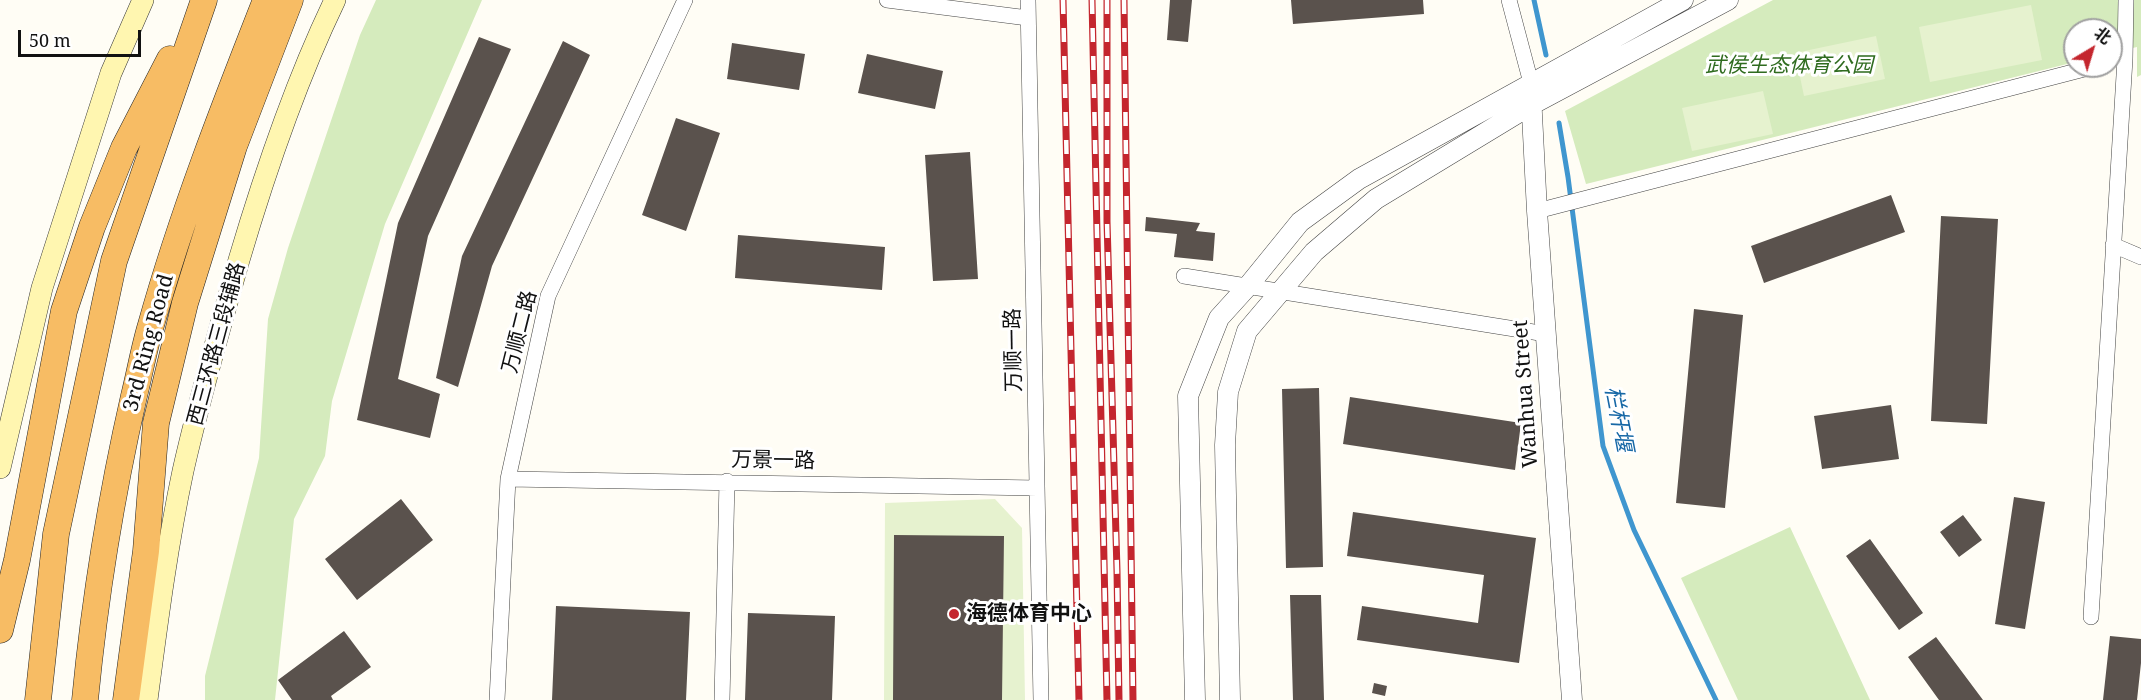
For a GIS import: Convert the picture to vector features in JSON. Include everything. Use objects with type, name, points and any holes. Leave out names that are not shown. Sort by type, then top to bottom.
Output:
[{"type":"highway","points":[[0,630],[22,531],[64,311],[92,227],[124,148],[202,0]]},
{"type":"highway","points":[[38,700],[56,534],[114,261],[202,0]]},
{"type":"highway","name":"3rd Ring Road","points":[[85,700],[103,548],[124,439],[150,326],[190,200],[266,0]]},
{"type":"highway","points":[[126,700],[146,551],[156,423],[185,303],[234,146],[290,0]]},
{"type":"highway","points":[[0,575],[22,531]]},
{"type":"main road","points":[[0,468],[42,288],[111,73],[143,0]]},
{"type":"main road","name":"西三环路三段辅路","points":[[147,700],[158,618],[183,473],[210,357],[261,185],[318,35],[334,0]]},
{"type":"street","name":"万顺二路","points":[[497,700],[508,479],[548,296],[686,0]]},
{"type":"street","points":[[888,0],[1028,18]]},
{"type":"street","name":"万顺一路","points":[[1028,0],[1041,700]]},
{"type":"street","points":[[1509,0],[1531,83]]},
{"type":"street","points":[[1195,700],[1188,396],[1219,318],[1300,222],[1359,179],[1683,0]]},
{"type":"street","points":[[1230,700],[1225,445],[1228,392],[1247,330],[1314,252],[1376,199],[1531,105],[1728,0]]},
{"type":"street","points":[[2123,22],[2126,0]]},
{"type":"street","points":[[1537,211],[2063,75]]},
{"type":"street","points":[[2091,617],[2113,245],[2118,78]]},
{"type":"street","name":"Wanhua Street","points":[[1531,83],[1537,211],[1572,700]]},
{"type":"street","points":[[2113,245],[2141,257]]},
{"type":"street","points":[[1184,276],[1546,334]]},
{"type":"street","name":"万景一路","points":[[508,479],[1037,488]]},
{"type":"street","points":[[722,700],[727,482]]},
{"type":"green space","points":[[376,0],[482,0],[385,224],[332,401],[325,456],[294,519],[275,700],[205,700],[205,676],[259,458],[268,319],[288,248],[360,35]]},
{"type":"green space","name":"武侯生态体育公园","points":[[1773,0],[2141,0],[2141,75],[2137,77],[2137,47],[2123,50],[2123,18],[2063,18],[2063,65],[1586,184],[1565,111]]},
{"type":"green space","points":[[2031,5],[2042,60],[1930,82],[1919,27]]},
{"type":"green space","points":[[1876,36],[1885,79],[1804,96],[1795,53]]},
{"type":"green space","points":[[1763,91],[1773,134],[1692,151],[1682,108]]},
{"type":"green space","name":"海德体育中心","points":[[995,499],[1022,528],[1025,700],[884,700],[885,503]]},
{"type":"green space","points":[[1790,527],[1870,700],[1738,700],[1681,578]]},
{"type":"building","points":[[1170,0],[1192,0],[1188,42],[1167,40]]},
{"type":"building","points":[[1291,0],[1423,0],[1424,14],[1293,24]]},
{"type":"building","points":[[479,37],[511,49],[428,236],[398,379],[440,394],[430,438],[357,420],[398,223]]},
{"type":"building","points":[[563,41],[590,55],[492,266],[458,387],[436,378],[462,256]]},
{"type":"building","points":[[732,43],[805,54],[799,90],[727,79]]},
{"type":"building","points":[[867,54],[943,71],[935,109],[858,93]]},
{"type":"building","points":[[676,118],[720,133],[686,231],[642,215]]},
{"type":"building","points":[[970,152],[978,279],[933,281],[925,155]]},
{"type":"building","points":[[1891,195],[1905,232],[1764,283],[1751,246]]},
{"type":"building","points":[[1941,216],[1998,219],[1987,424],[1931,421]]},
{"type":"building","points":[[1146,217],[1200,223],[1196,231],[1215,233],[1213,261],[1174,257],[1177,234],[1145,231]]},
{"type":"building","points":[[738,235],[885,247],[882,290],[735,278]]},
{"type":"building","points":[[1694,309],[1743,315],[1725,508],[1676,503]]},
{"type":"building","points":[[1319,388],[1323,567],[1286,568],[1282,389]]},
{"type":"building","points":[[1350,397],[1521,423],[1515,470],[1343,444]]},
{"type":"building","points":[[1891,405],[1899,459],[1822,469],[1814,416]]},
{"type":"building","points":[[2014,497],[2045,502],[2025,629],[1995,624]]},
{"type":"building","points":[[401,499],[433,540],[357,600],[325,559]]},
{"type":"building","points":[[1353,512],[1536,538],[1519,663],[1357,640],[1362,606],[1478,623],[1484,575],[1347,556]]},
{"type":"building","points":[[1963,515],[1982,540],[1959,557],[1940,532]]},
{"type":"building","name":"海德体育中心","points":[[894,535],[1004,536],[1002,700],[893,700]]},
{"type":"building","points":[[1870,539],[1923,613],[1899,630],[1846,556]]},
{"type":"building","points":[[1290,595],[1321,595],[1324,700],[1293,700]]},
{"type":"building","points":[[556,606],[690,612],[686,700],[552,700]]},
{"type":"building","points":[[748,613],[835,616],[832,700],[745,700]]},
{"type":"building","points":[[344,631],[371,667],[331,696],[333,700],[292,700],[278,680]]},
{"type":"building","points":[[2110,636],[2141,639],[2137,700],[2103,700]]},
{"type":"building","points":[[1936,637],[1983,700],[1939,700],[1908,657]]},
{"type":"building","points":[[1374,683],[1387,686],[1385,696],[1372,693]]},
{"type":"waterway","name":"栏杆堰","points":[[1534,0],[1546,55]]},
{"type":"waterway","name":"栏杆堰","points":[[1559,123],[1603,446],[1634,530],[1716,700]]},
{"type":"railway","points":[[1063,0],[1079,700]]},
{"type":"railway","points":[[1092,0],[1107,700]]},
{"type":"railway","points":[[1107,0],[1107,221],[1119,700]]},
{"type":"railway","points":[[1124,0],[1133,700]]},
{"type":"place","name":"海德体育中心","points":[[954,614]]}]
